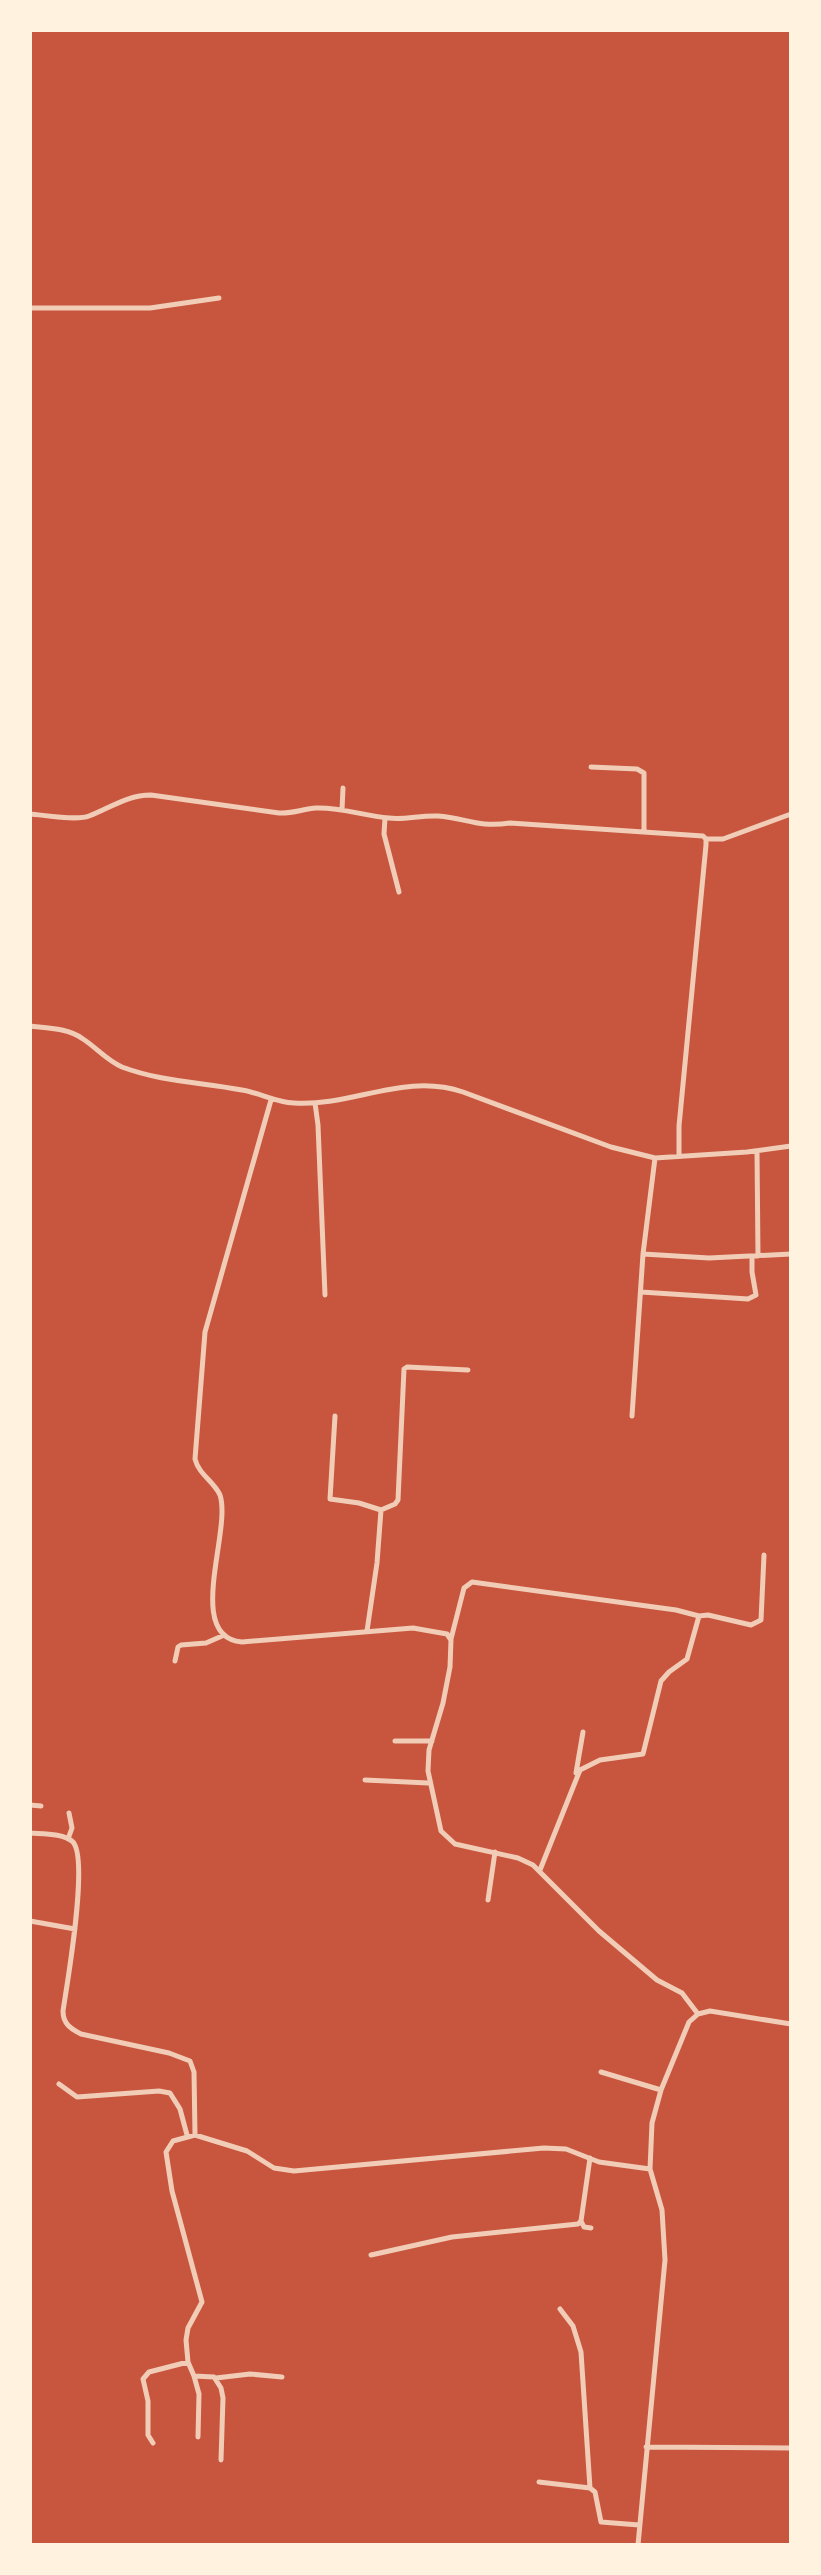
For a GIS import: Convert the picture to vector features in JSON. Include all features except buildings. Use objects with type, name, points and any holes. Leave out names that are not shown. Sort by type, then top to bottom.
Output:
[{"type":"street","points":[[30,308],[150,308],[219,298]]},
{"type":"street","points":[[591,767],[637,769],[644,773],[644,831]]},
{"type":"street","points":[[342,810],[343,788]]},
{"type":"street","points":[[30,814],[84,817],[139,795],[289,814],[315,808],[385,818],[440,816],[471,824],[510,823],[644,831],[706,839],[723,839],[791,814]]},
{"type":"street","points":[[385,818],[384,834],[399,892]]},
{"type":"street","points":[[679,1156],[679,1126],[706,839]]},
{"type":"street","points":[[30,1026],[76,1035],[106,1058],[146,1075],[194,1085],[243,1090],[271,1100],[315,1103],[392,1088],[449,1088],[611,1147],[655,1158],[791,1146]]},
{"type":"street","points":[[222,1636],[213,1610],[220,1495],[201,1474],[195,1459],[201,1359],[215,1288],[271,1100]]},
{"type":"street","points":[[315,1103],[325,1295]]},
{"type":"street","points":[[641,1292],[748,1299],[756,1295],[752,1272],[757,1151]]},
{"type":"street","points":[[632,1416],[643,1254],[655,1158]]},
{"type":"street","points":[[643,1254],[700,1258],[791,1254]]},
{"type":"street","points":[[335,1416],[330,1499],[381,1510],[398,1500],[404,1369],[468,1370]]},
{"type":"street","points":[[367,1631],[381,1510]]},
{"type":"street","points":[[698,2014],[682,1993],[657,1980],[599,1931],[540,1870],[518,1858],[463,1847],[445,1835],[439,1825],[428,1783],[432,1741],[443,1703],[450,1667],[451,1640],[464,1588],[472,1582],[676,1610],[751,1625],[761,1620],[764,1555]]},
{"type":"street","points":[[575,1778],[588,1764],[643,1754],[661,1681],[687,1659],[699,1616]]},
{"type":"street","points":[[175,1661],[178,1647],[206,1643],[222,1636],[242,1642],[413,1628],[440,1631],[451,1640]]},
{"type":"street","points":[[540,1870],[568,1804],[583,1732]]},
{"type":"street","points":[[395,1741],[432,1741]]},
{"type":"street","points":[[365,1780],[428,1783]]},
{"type":"street","points":[[30,1805],[41,1806]]},
{"type":"street","points":[[68,1839],[72,1828],[69,1813]]},
{"type":"street","points":[[30,1833],[68,1839],[76,1847],[78,1889],[63,2011],[65,2021],[72,2030],[91,2037],[169,2053],[190,2061],[194,2072],[191,2135]]},
{"type":"street","points":[[488,1900],[495,1852]]},
{"type":"street","points":[[30,1921],[75,1929]]},
{"type":"street","points":[[638,2545],[665,2260],[662,2210],[650,2169],[652,2123],[661,2090],[689,2022],[698,2014],[710,2011],[791,2024]]},
{"type":"street","points":[[601,2072],[661,2090]]},
{"type":"street","points":[[59,2084],[77,2097],[159,2091],[170,2093],[191,2135]]},
{"type":"street","points":[[198,2437],[199,2394],[188,2362],[188,2328],[202,2307],[202,2297],[172,2191],[166,2152],[173,2141],[191,2135],[247,2151],[274,2168],[294,2171],[544,2148],[566,2149],[613,2165],[650,2169]]},
{"type":"street","points":[[590,2158],[581,2221],[584,2227],[591,2228]]},
{"type":"street","points":[[371,2255],[452,2237],[531,2230],[581,2221]]},
{"type":"street","points":[[560,2309],[573,2326],[581,2352],[590,2488]]},
{"type":"street","points":[[153,2443],[148,2435],[148,2401],[143,2379],[149,2372],[188,2362]]},
{"type":"street","points":[[194,2376],[216,2378],[250,2374],[282,2377]]},
{"type":"street","points":[[216,2378],[223,2398],[221,2460]]},
{"type":"street","points":[[646,2447],[791,2448]]},
{"type":"street","points":[[539,2482],[590,2488],[595,2492],[601,2522],[639,2525]]}]
